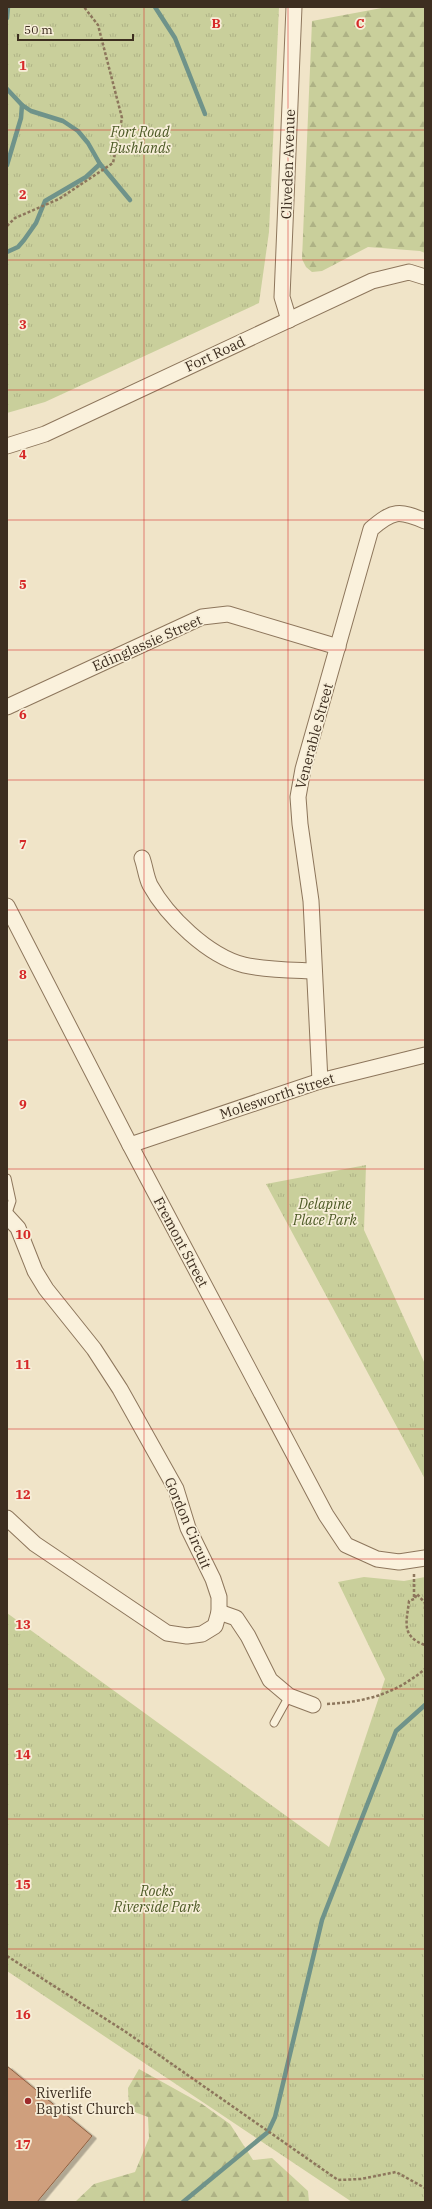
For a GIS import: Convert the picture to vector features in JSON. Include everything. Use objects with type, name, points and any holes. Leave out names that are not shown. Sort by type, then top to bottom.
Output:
[{"type":"street","name":"Cliveden Avenue","points":[[289,320],[282,297],[294,7]]},
{"type":"street","name":"Fort Road","points":[[7,446],[45,434],[372,281],[408,272],[425,277]]},
{"type":"street","name":"Venerable Street","points":[[320,1081],[311,901],[300,824],[298,797],[303,770],[371,529],[386,516],[406,513],[425,521]]},
{"type":"street","name":"Edinglassie Street","points":[[7,707],[202,617],[228,614],[338,647]]},
{"type":"street","points":[[142,858],[150,884],[181,927],[205,947],[242,965],[279,969],[314,970]]},
{"type":"street","name":"Fremont Street","points":[[7,906],[130,1145],[326,1515],[346,1545],[377,1559],[399,1562],[419,1559]]},
{"type":"street","name":"Molesworth Street","points":[[130,1145],[320,1081],[425,1055]]},
{"type":"street","name":"Gordon Circuit","points":[[7,1216],[18,1228],[35,1271],[46,1289],[94,1349],[120,1389],[176,1489],[188,1528],[213,1579],[219,1597],[219,1612]]},
{"type":"street","points":[[7,1518],[35,1544],[167,1633],[187,1636],[202,1634],[215,1626],[219,1612],[236,1618],[248,1636],[270,1680],[288,1696],[313,1705]]},
{"type":"lane","points":[[7,1178],[12,1201],[7,1216]]},
{"type":"lane","points":[[274,1722],[288,1696]]},
{"type":"path","points":[[7,224],[15,218],[59,198],[113,163],[122,118],[98,25],[84,7]]},
{"type":"path","points":[[414,1599],[419,1559]]},
{"type":"path","points":[[425,1609],[425,1602],[417,1594],[414,1599],[409,1601],[405,1628],[410,1636],[425,1645]]},
{"type":"path","points":[[313,1705],[369,1700],[392,1690],[425,1669]]},
{"type":"path","points":[[7,1956],[126,2032],[338,2180],[361,2179],[396,2172],[425,2188]]},
{"type":"green space","name":"Fort Road Bushlands","points":[[7,7],[279,7],[269,232],[259,303],[45,402],[7,413]]},
{"type":"green space","points":[[387,7],[425,7],[425,253],[420,251],[368,247],[322,271],[312,272],[306,267],[302,259],[312,21]]},
{"type":"green space","name":"Delapine Place Park","points":[[366,1165],[364,1230],[425,1364],[425,1479],[266,1184]]},
{"type":"green space","name":"Rocks Riverside Park","points":[[364,1577],[404,1581],[425,1577],[425,2202],[352,2202],[7,1971],[7,1613],[329,1847],[385,1679],[338,1582]]},
{"type":"green space","points":[[139,2069],[202,2104],[230,2124],[253,2160],[272,2158],[308,2191],[309,2202],[75,2202],[94,2184],[135,2172],[149,2138],[148,2117],[129,2110],[128,2088]]},
{"type":"building","name":"Riverlife Baptist Church","points":[[7,2066],[92,2136],[37,2202],[7,2202]]},
{"type":"waterway","points":[[7,18],[8,7]]},
{"type":"waterway","points":[[155,7],[175,38],[205,114]]},
{"type":"waterway","points":[[7,89],[22,105],[31,111],[63,121],[78,131],[88,143],[100,164],[130,200]]},
{"type":"waterway","points":[[7,165],[21,118],[22,105]]},
{"type":"waterway","points":[[7,252],[18,247],[24,240],[36,223],[45,201],[86,177],[100,164]]},
{"type":"waterway","points":[[183,2202],[268,2132],[275,2117],[322,1920],[396,1731],[425,1705]]},
{"type":"place","name":"Riverlife Baptist Church","points":[[28,2101]]}]
